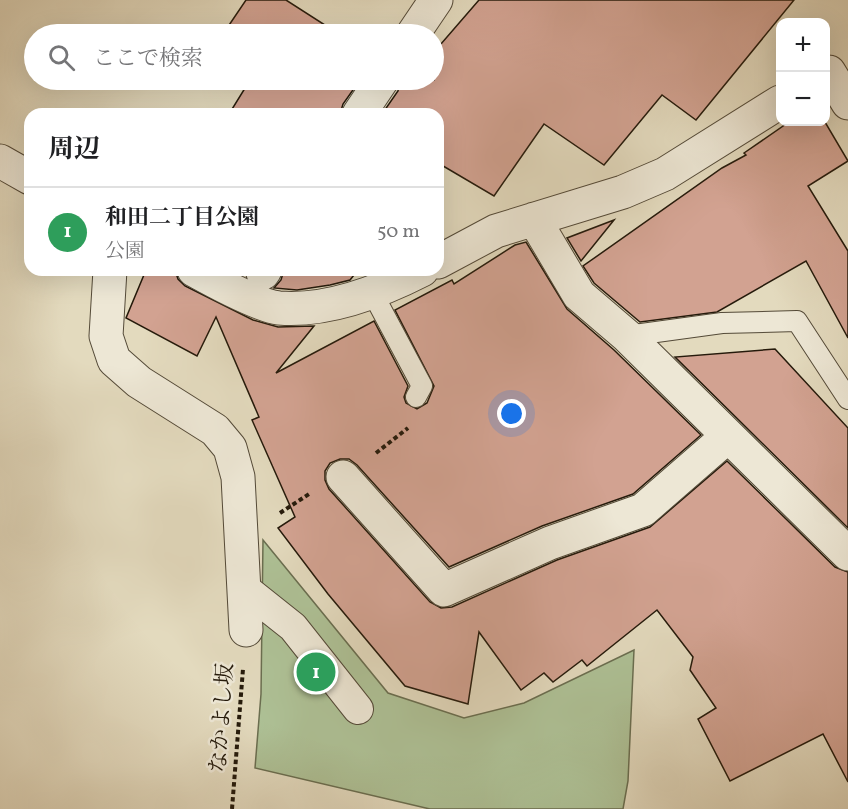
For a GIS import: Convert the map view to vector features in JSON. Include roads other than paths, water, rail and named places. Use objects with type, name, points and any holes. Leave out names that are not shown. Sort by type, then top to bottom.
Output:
[{"type":"street","points":[[419,24],[436,0]]},
{"type":"street","points":[[834,68],[848,103]]},
{"type":"street","points":[[363,108],[375,90]]},
{"type":"street","points":[[444,258],[496,231],[623,192],[665,174],[776,105]]},
{"type":"street","points":[[0,161],[24,175]]},
{"type":"street","points":[[534,219],[579,295],[627,336],[848,554]]},
{"type":"street","points":[[110,276],[106,336],[114,360],[139,382],[215,430],[230,448],[238,477],[246,630]]},
{"type":"street","points":[[205,276],[223,286],[258,282],[278,308],[330,305],[390,287],[411,276]]},
{"type":"street","points":[[343,477],[444,590],[550,543],[644,510],[728,436]]},
{"type":"street","points":[[244,588],[293,627],[358,709]]},
{"type":"lane","points":[[372,292],[422,386],[416,397]]},
{"type":"lane","points":[[627,336],[722,322],[797,321],[848,399]]},
{"type":"place","name":"和田二丁目公園","points":[[316,672]]}]
